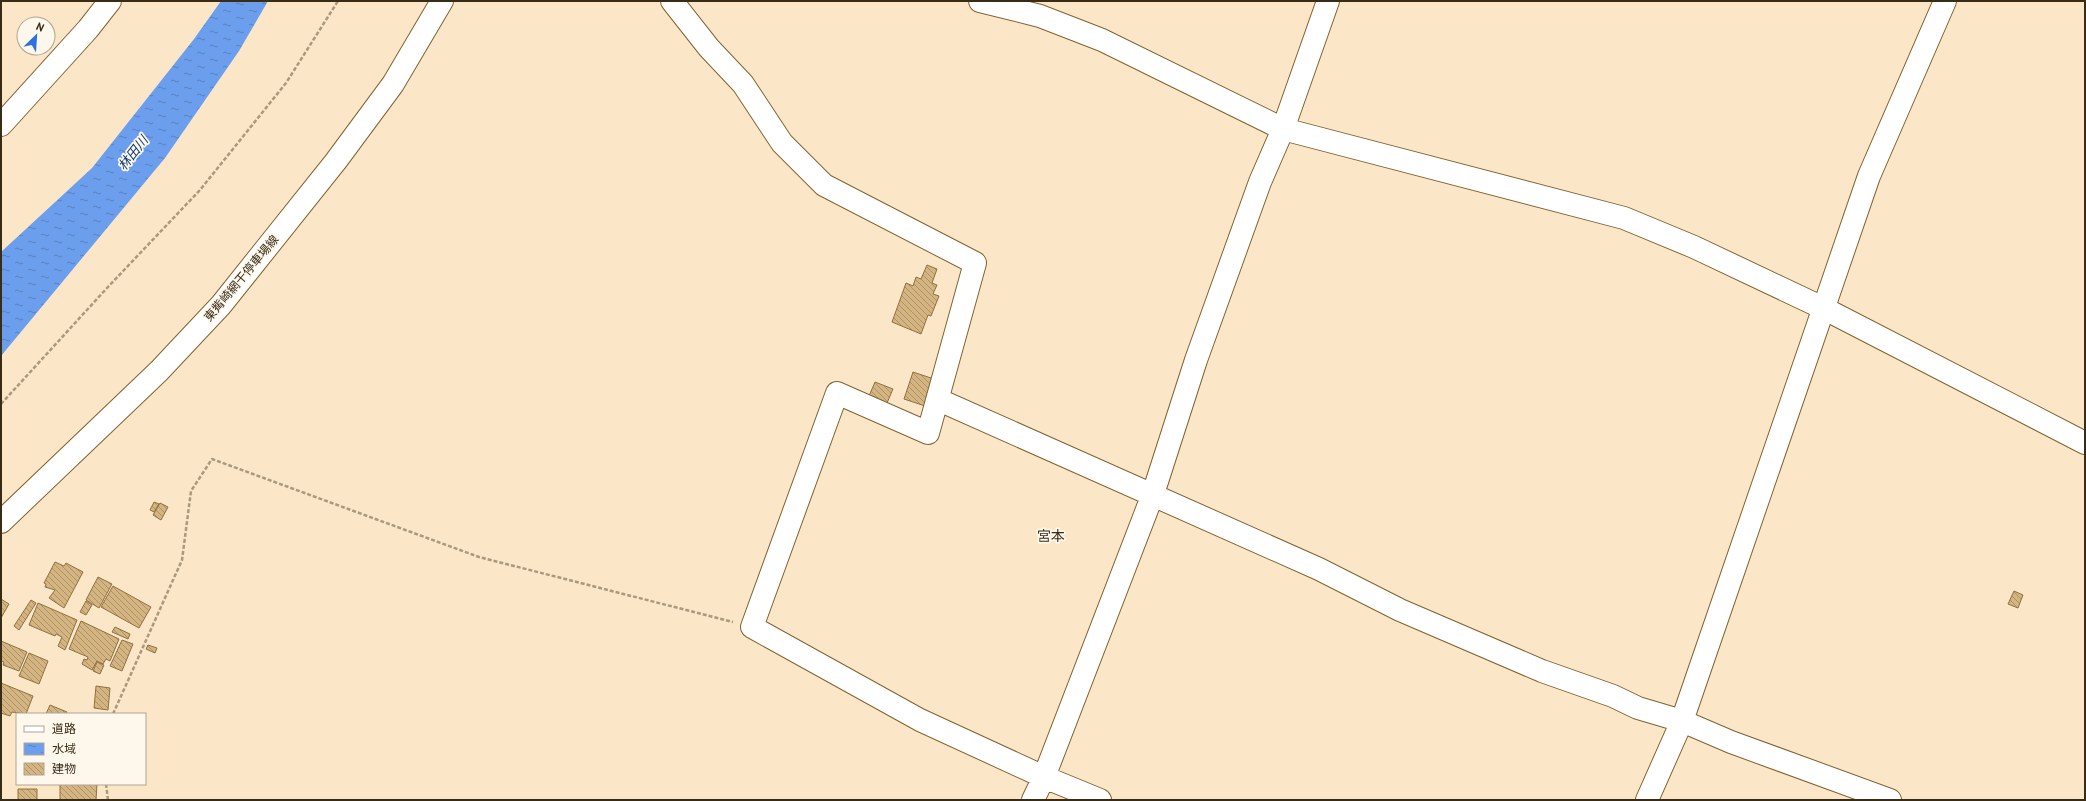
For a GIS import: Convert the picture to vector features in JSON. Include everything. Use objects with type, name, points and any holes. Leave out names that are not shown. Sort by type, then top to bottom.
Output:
[{"type":"street","points":[[1,125],[88,29],[110,1]]},
{"type":"street","name":"東觜崎網干停車場線","points":[[1,522],[159,371],[221,305],[341,155],[393,84],[442,1]]},
{"type":"street","points":[[672,1],[709,48],[743,84],[782,143],[824,185],[975,263],[939,400],[928,433],[837,394],[752,626],[920,720],[1044,777],[1100,800]]},
{"type":"street","points":[[980,1],[1040,16],[1102,40],[1284,128],[1624,218],[1694,246],[1823,308],[2085,443]]},
{"type":"street","points":[[1033,800],[1044,777],[1152,494],[1196,360],[1260,182],[1284,128],[1328,1]]},
{"type":"street","points":[[1646,800],[1682,721],[1869,176],[1945,1]]},
{"type":"street","points":[[939,400],[1319,569],[1400,610],[1542,671],[1613,696],[1638,708],[1682,721],[1731,742],[1890,800]]},
{"type":"path","points":[[1,404],[107,288],[200,190],[286,82],[338,1]]},
{"type":"path","points":[[113,713],[182,560],[191,491],[212,459],[479,557],[752,626]]},
{"type":"path","points":[[106,785],[108,800]]},
{"type":"water","name":"林田川","points":[[221,1],[268,1],[239,51],[165,158],[1,356],[1,252],[92,168],[194,39]]},
{"type":"building","points":[[927,265],[937,269],[932,283],[937,285],[933,294],[939,296],[931,316],[928,315],[921,334],[892,322],[906,283],[913,286],[916,277],[921,279]]},
{"type":"building","points":[[913,372],[934,379],[925,406],[904,399]]},
{"type":"building","points":[[875,382],[893,389],[884,410],[866,403]]},
{"type":"building","points":[[154,502],[159,504],[154,512],[150,510]]},
{"type":"building","points":[[160,503],[168,507],[161,520],[153,515]]},
{"type":"building","points":[[55,562],[64,566],[66,563],[83,572],[64,608],[49,598],[55,590],[45,587],[46,584],[44,583]]},
{"type":"building","points":[[98,577],[112,584],[99,608],[86,600]]},
{"type":"building","points":[[113,586],[151,607],[139,628],[101,607]]},
{"type":"building","points":[[2014,591],[2023,595],[2018,608],[2008,604]]},
{"type":"building","points":[[1,599],[9,604],[1,618]]},
{"type":"building","points":[[31,600],[36,603],[19,630],[14,626]]},
{"type":"building","points":[[86,601],[92,605],[86,615],[80,612]]},
{"type":"building","points":[[38,603],[77,620],[65,650],[58,646],[62,637],[56,634],[55,636],[29,625]]},
{"type":"building","points":[[81,621],[119,639],[110,661],[106,659],[103,664],[97,661],[92,670],[82,664],[84,659],[87,660],[88,657],[69,649]]},
{"type":"building","points":[[115,627],[130,634],[128,639],[112,632]]},
{"type":"building","points":[[122,640],[133,644],[122,671],[110,666]]},
{"type":"building","points":[[1,641],[27,652],[19,671],[3,665],[4,662],[1,661]]},
{"type":"building","points":[[148,645],[157,648],[155,653],[146,649]]},
{"type":"building","points":[[29,653],[48,661],[39,684],[19,676]]},
{"type":"building","points":[[97,662],[104,665],[100,674],[93,671]]},
{"type":"building","points":[[1,683],[33,696],[26,713],[12,712],[10,716],[1,713]]},
{"type":"building","points":[[96,686],[110,688],[108,710],[94,708]]},
{"type":"building","points":[[50,705],[67,712],[66,713],[46,713]]},
{"type":"building","points":[[60,785],[97,785],[96,800],[60,800]]},
{"type":"building","points":[[18,789],[37,789],[37,800],[18,800]]},
{"type":"district","name":"宮本","points":[[1051,536]]}]
